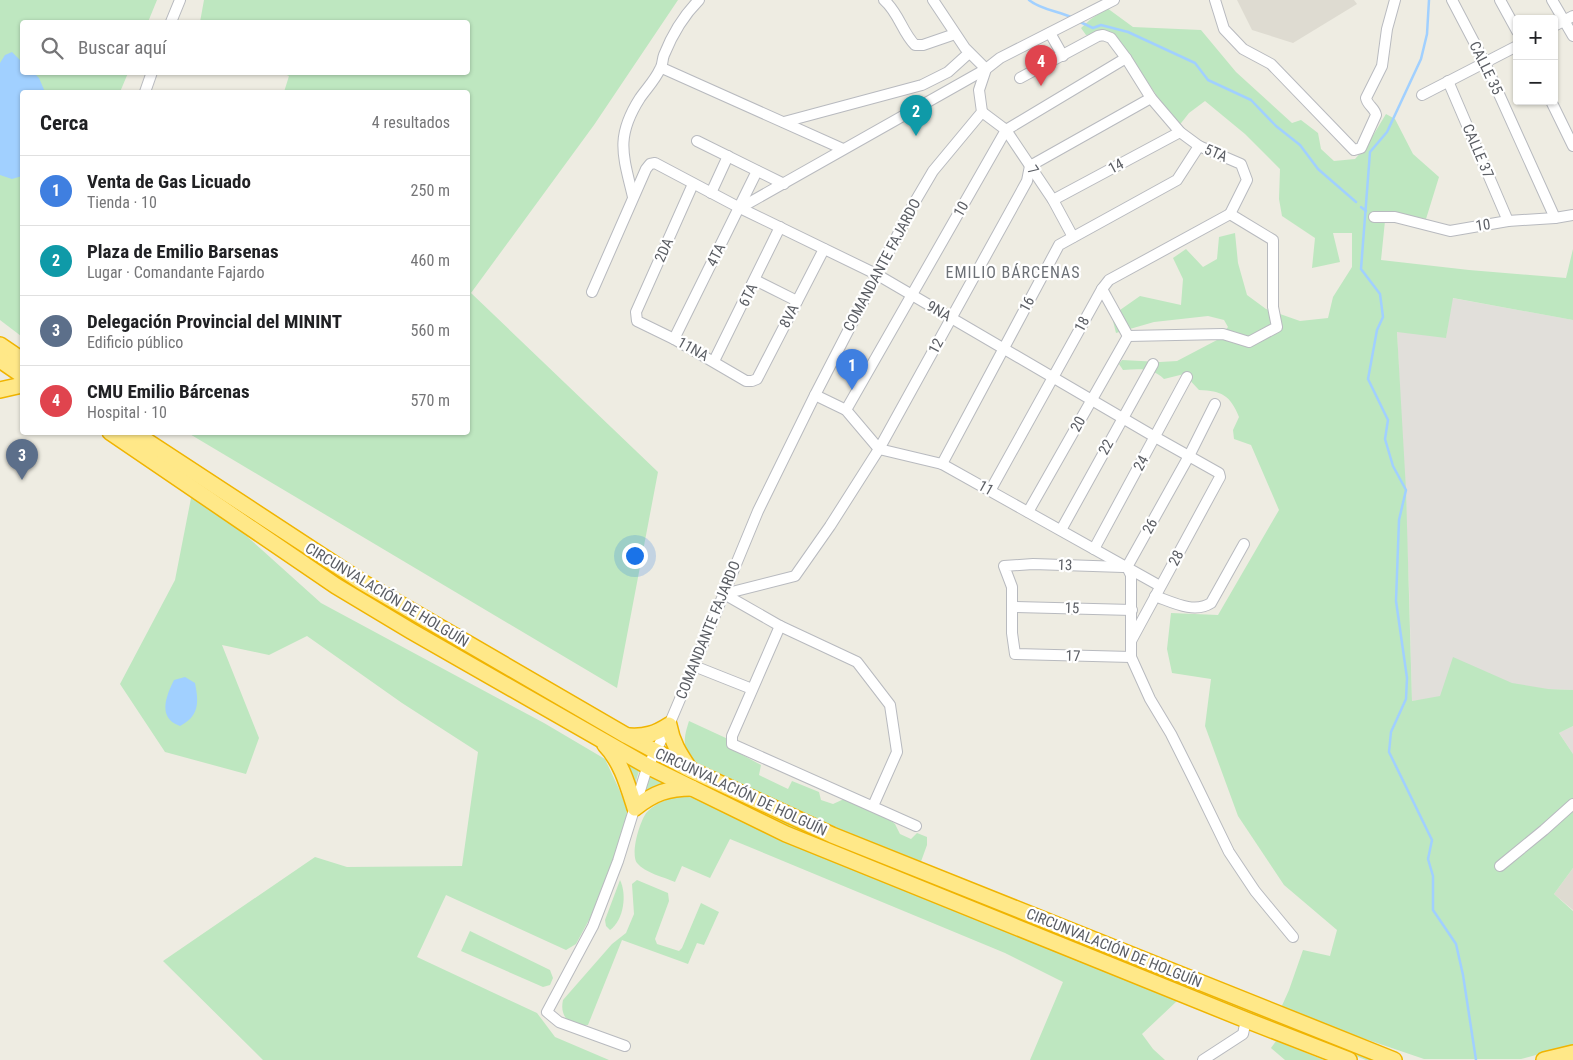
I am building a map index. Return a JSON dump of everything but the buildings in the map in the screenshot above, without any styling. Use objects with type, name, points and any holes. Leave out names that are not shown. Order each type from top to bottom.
[{"type":"highway","points":[[0,345],[20,370]]},
{"type":"highway","points":[[0,360],[20,372]]},
{"type":"highway","points":[[0,367],[2,378],[0,383]]},
{"type":"highway","points":[[0,389],[20,374]]},
{"type":"highway","name":"CIRCUNVALACIÓN DE HOLGUÍN","points":[[114,435],[336,586],[419,636],[649,767],[786,834],[1348,1060]]},
{"type":"highway","name":"CIRCUNVALACIÓN DE HOLGUÍN","points":[[138,435],[362,582],[627,736],[689,769],[832,835],[1394,1060]]},
{"type":"highway","points":[[627,736],[644,737],[656,733],[669,724],[675,747],[689,769]]},
{"type":"highway","points":[[598,738],[611,751],[618,764],[635,808],[650,796],[677,788],[693,788]]},
{"type":"highway","points":[[1544,1060],[1573,1053]]},
{"type":"street","points":[[172,20],[180,0]]},
{"type":"street","points":[[592,292],[633,197],[624,162],[624,132],[639,100],[662,68],[664,53],[687,12],[699,0]]},
{"type":"street","points":[[884,0],[893,7],[915,44],[924,45],[955,34]]},
{"type":"street","points":[[933,0],[969,53],[986,69]]},
{"type":"street","points":[[740,208],[986,69],[1000,58],[1069,24],[1097,4],[1114,0]]},
{"type":"street","points":[[1215,0],[1224,28],[1243,49],[1271,64],[1354,150],[1361,148],[1376,115],[1375,111],[1366,101],[1366,98],[1382,66],[1395,0]]},
{"type":"street","name":"CALLE 35","points":[[1452,0],[1485,63],[1555,218]]},
{"type":"street","points":[[1500,0],[1513,24]]},
{"type":"street","points":[[1552,0],[1569,18],[1573,36]]},
{"type":"street","points":[[1020,78],[1063,56],[1050,33]]},
{"type":"street","name":"5TA","points":[[1063,56],[1098,36],[1104,35],[1111,38],[1151,98],[1180,132],[1199,146],[1241,164],[1247,180],[1230,214]]},
{"type":"street","points":[[1422,95],[1513,48]]},
{"type":"street","points":[[784,122],[922,85],[948,72],[964,60],[969,53]]},
{"type":"street","name":"10","points":[[846,410],[1006,130],[1126,58]]},
{"type":"street","points":[[662,68],[843,149]]},
{"type":"street","points":[[982,112],[979,90],[986,69]]},
{"type":"street","points":[[145,90],[151,75]]},
{"type":"street","name":"CALLE 37","points":[[1448,81],[1508,221]]},
{"type":"street","points":[[1030,166],[1151,98]]},
{"type":"street","points":[[1553,105],[1573,146]]},
{"type":"street","name":"7","points":[[982,112],[1006,130],[1053,200],[1073,237]]},
{"type":"street","name":"COMANDANTE FAJARDO","points":[[625,1046],[559,1022],[547,1012],[593,926],[618,861],[647,768],[669,724],[758,511],[876,274],[913,205],[933,171],[982,112]]},
{"type":"street","name":"14","points":[[1053,200],[1180,132]]},
{"type":"street","points":[[697,141],[784,184]]},
{"type":"street","name":"16","points":[[942,464],[1060,245],[1177,180],[1199,146]]},
{"type":"street","points":[[711,193],[728,156]]},
{"type":"street","name":"9NA","points":[[633,197],[646,169],[650,164],[655,164],[740,208],[876,274],[1220,475]]},
{"type":"street","name":"12","points":[[724,594],[795,576],[830,526],[879,449],[1027,181],[1030,166]]},
{"type":"street","name":"4TA","points":[[674,339],[757,171]]},
{"type":"street","name":"2DA","points":[[636,317],[636,312],[693,184]]},
{"type":"street","points":[[1102,289],[1128,336],[1223,334],[1249,342],[1277,327],[1273,307],[1273,240],[1230,214]]},
{"type":"street","name":"18","points":[[990,491],[1102,289],[1109,280],[1230,214]]},
{"type":"street","name":"10","points":[[1374,217],[1395,217],[1450,231],[1508,221],[1573,215]]},
{"type":"street","name":"6TA","points":[[714,361],[780,227]]},
{"type":"street","name":"8VA","points":[[752,381],[757,379],[824,249]]},
{"type":"street","points":[[755,280],[797,301]]},
{"type":"street","name":"11NA","points":[[636,317],[637,321],[674,339],[746,380],[752,381]]},
{"type":"street","name":"20","points":[[1028,512],[1128,336]]},
{"type":"street","name":"22","points":[[1061,530],[1153,364]]},
{"type":"street","name":"24","points":[[1094,549],[1188,378]]},
{"type":"street","points":[[815,395],[846,410],[879,449]]},
{"type":"street","name":"26","points":[[1127,568],[1189,456],[1215,404]]},
{"type":"street","name":"11","points":[[879,449],[942,464],[1160,586]]},
{"type":"street","name":"28","points":[[1131,641],[1220,475]]},
{"type":"street","points":[[1155,596],[1182,606],[1205,607],[1211,603],[1244,544]]},
{"type":"street","name":"13","points":[[1012,607],[1012,588],[1004,566],[1033,564],[1127,568]]},
{"type":"street","points":[[1127,568],[1132,575],[1130,657],[1229,852],[1255,891],[1293,937]]},
{"type":"street","points":[[724,594],[780,626],[857,662],[890,705],[897,752],[873,806]]},
{"type":"street","name":"15","points":[[1012,607],[1132,610]]},
{"type":"street","name":"17","points":[[1012,607],[1012,634],[1015,654],[1130,657]]},
{"type":"street","points":[[780,626],[732,736],[732,744],[916,826]]},
{"type":"street","points":[[694,666],[752,689]]},
{"type":"street","points":[[1500,866],[1573,804]]},
{"type":"street","points":[[1203,1060],[1243,1034],[1246,1020]]},
{"type":"shaded area","points":[[1237,0],[1354,0],[1357,4],[1293,43],[1252,30]]},
{"type":"shaded area","points":[[1452,298],[1573,320],[1573,690],[1548,689],[1412,701],[1409,586],[1397,331],[1446,337]]},
{"type":"shaded area","points":[[1573,726],[1573,754],[1559,733]]},
{"type":"shaded area","points":[[1573,868],[1573,910],[1554,894]]},
{"type":"green space","points":[[0,0],[157,0],[149,20],[20,20],[20,75],[127,75],[121,90],[20,90],[20,335],[0,320]]},
{"type":"green space","points":[[204,0],[678,0],[594,125],[471,293],[658,472],[617,688],[191,435],[470,435],[470,90],[285,90],[289,76],[287,75],[470,75],[470,20],[200,20]]},
{"type":"green space","points":[[1107,8],[1133,27],[1201,30],[1236,72],[1292,123],[1301,120],[1318,133],[1321,149],[1334,161],[1355,159],[1366,147],[1386,114],[1395,119],[1413,154],[1439,177],[1426,219],[1386,211],[1381,260],[1566,278],[1573,249],[1573,320],[1453,298],[1446,338],[1397,332],[1406,490],[1412,701],[1440,696],[1453,657],[1512,683],[1548,689],[1573,690],[1573,726],[1559,733],[1573,754],[1573,868],[1554,894],[1573,911],[1573,1045],[1521,1059],[1424,1059],[1280,1010],[1303,950],[1330,956],[1337,930],[1284,885],[1238,816],[1205,726],[1211,679],[1172,673],[1167,649],[1171,613],[1218,615],[1279,510],[1251,445],[1234,439],[1233,430],[1239,417],[1228,399],[1219,393],[1199,390],[1184,374],[1164,379],[1155,372],[1140,369],[1123,370],[1119,364],[1122,360],[1177,361],[1217,340],[1228,327],[1224,320],[1208,316],[1154,322],[1116,333],[1113,321],[1120,310],[1140,296],[1181,305],[1183,279],[1173,258],[1186,249],[1203,267],[1217,259],[1219,237],[1235,233],[1238,263],[1247,295],[1266,309],[1300,321],[1328,318],[1333,297],[1352,267],[1352,233],[1333,233],[1340,262],[1312,268],[1315,238],[1282,216],[1279,199],[1280,169],[1245,134],[1205,101],[1189,113],[1178,127],[1119,40],[1095,34],[1086,35],[1081,28]]},
{"type":"green space","points":[[126,435],[307,557],[375,600],[642,752],[645,756],[372,604]]},
{"type":"green space","points":[[193,488],[321,603],[544,723],[605,759],[628,812],[609,875],[576,944],[566,950],[446,895],[417,957],[537,1013],[555,1037],[609,1060],[263,1060],[163,961],[315,857],[347,867],[462,866],[478,752],[402,703],[307,636],[269,655],[222,645],[259,738],[246,774],[165,752],[120,684],[175,580]]},
{"type":"green space","points":[[689,721],[728,739],[728,747],[761,765],[759,775],[788,789],[792,781],[819,792],[821,800],[833,804],[844,799],[886,817],[895,824],[900,834],[911,839],[917,833],[927,837],[927,845],[919,867],[692,764],[685,743]]},
{"type":"green space","points":[[620,754],[641,764],[633,791]]},
{"type":"green space","points":[[659,763],[759,812],[1377,1060],[1366,1060],[1297,1033],[744,809],[658,766]]},
{"type":"green space","points":[[649,772],[672,781],[642,795]]},
{"type":"green space","points":[[681,796],[696,798],[732,816],[1018,932],[1177,1001],[1142,1034],[1153,1049],[1165,1060],[1030,1060],[1063,982],[1005,953],[730,839],[710,878],[682,866],[675,882],[645,869],[635,859],[635,845],[644,816],[658,804]]},
{"type":"green space","points":[[620,880],[624,899],[623,906],[615,926],[610,930],[606,926],[605,920]]},
{"type":"green space","points":[[637,880],[668,893],[669,901],[655,939],[657,944],[679,951],[701,903],[719,912],[704,945],[697,943],[688,964],[622,940],[588,1025],[572,1023],[563,1012],[563,1000],[612,944],[626,933],[634,914],[632,884]]},
{"type":"green space","points":[[470,931],[550,970],[553,978],[550,985],[543,987],[461,951]]},
{"type":"green space","points":[[1276,1041],[1324,1060],[1285,1060],[1271,1048]]},
{"type":"water","points":[[12,52],[20,60],[20,75],[36,75],[44,90],[20,90],[20,177],[12,179],[0,175],[0,63],[5,55]]},
{"type":"water","points":[[185,677],[195,683],[197,703],[191,718],[180,726],[168,718],[165,706],[174,680]]},
{"type":"waterway","points":[[1029,0],[1039,6],[1073,18]]},
{"type":"waterway","points":[[1429,0],[1427,34],[1421,59],[1387,132],[1370,152],[1361,269],[1380,294],[1383,317],[1377,330],[1368,379],[1388,420],[1385,439],[1393,466],[1406,490],[1399,520],[1396,601],[1407,678],[1406,699],[1391,732],[1389,752],[1432,840],[1428,859],[1433,876],[1433,910],[1456,944],[1463,975],[1476,1060]]},
{"type":"waterway","points":[[1078,21],[1093,28],[1101,25],[1128,32],[1195,63],[1208,80],[1251,100],[1276,126],[1300,145],[1318,169],[1356,202]]},
{"type":"waterway","points":[[1361,207],[1366,211]]},
{"type":"place","name":"CMU Emilio Bárcenas","points":[[1041,86]]},
{"type":"place","name":"Plaza de Emilio Barsenas","points":[[916,136]]},
{"type":"place","name":"Venta de Gas Licuado","points":[[852,390]]},
{"type":"place","name":"Delegación Provincial del MININT","points":[[22,480]]},
{"type":"district","name":"EMILIO BÁRCENAS","points":[[1013,272]]}]
